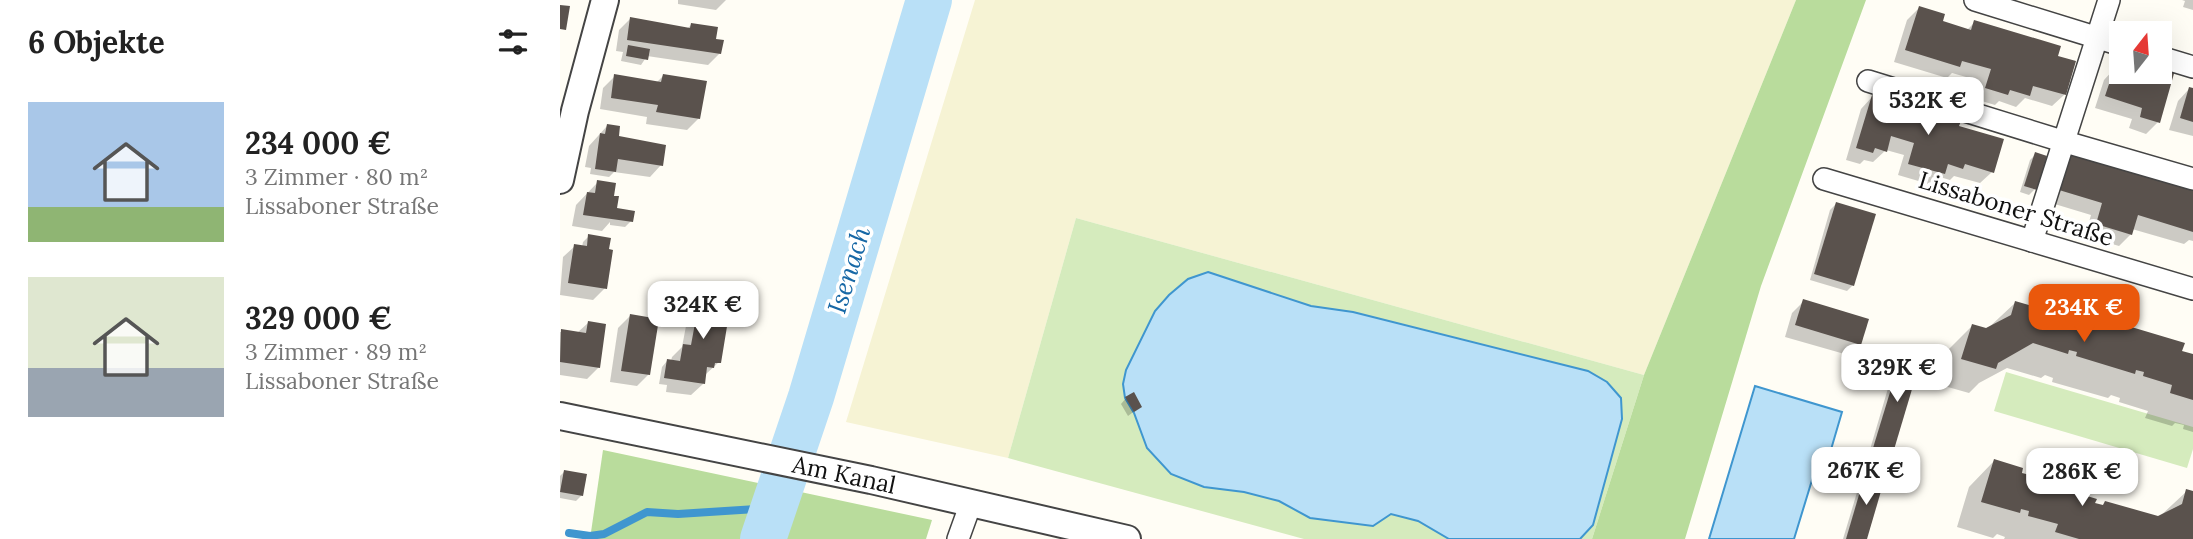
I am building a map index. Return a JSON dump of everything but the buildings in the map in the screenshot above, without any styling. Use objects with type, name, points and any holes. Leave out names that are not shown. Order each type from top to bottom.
[{"type":"street","points":[[560,180],[575,111],[605,0]]},
{"type":"street","points":[[1975,0],[2109,42]]},
{"type":"street","points":[[2032,241],[2109,0]]},
{"type":"street","points":[[2172,61],[2193,67]]},
{"type":"street","points":[[1868,81],[2193,179]]},
{"type":"street","name":"Lissaboner Straße","points":[[1824,179],[2193,289]]},
{"type":"street","name":"Am Kanal","points":[[560,416],[828,471],[1127,539]]},
{"type":"street","points":[[958,539],[971,503]]},
{"type":"shaded area","points":[[975,0],[1796,0],[1644,375],[1076,218],[1008,458],[846,422]]},
{"type":"green space","points":[[1796,0],[1866,0],[1761,286],[1685,539],[1592,539],[1644,375]]},
{"type":"green space","points":[[1076,218],[1644,375],[1592,539],[1304,539],[1008,458]]},
{"type":"green space","points":[[2006,372],[2193,427],[2193,449],[2187,468],[1994,411]]},
{"type":"green space","points":[[603,450],[932,520],[926,539],[590,539]]},
{"type":"water","points":[[1208,272],[1311,306],[1353,312],[1588,371],[1607,382],[1621,398],[1622,419],[1593,525],[1580,539],[1449,539],[1418,521],[1391,514],[1373,526],[1310,518],[1279,501],[1244,492],[1204,487],[1171,474],[1147,448],[1134,413],[1125,398],[1123,384],[1126,370],[1155,311],[1188,279]]},
{"type":"water","points":[[1755,386],[1842,412],[1825,470],[1816,467],[1794,539],[1709,539]]},
{"type":"waterway","name":"Isenach","points":[[763,539],[811,397],[929,0]]},
{"type":"waterway","points":[[569,533],[590,536],[604,534],[647,512],[678,514],[773,508]]}]
